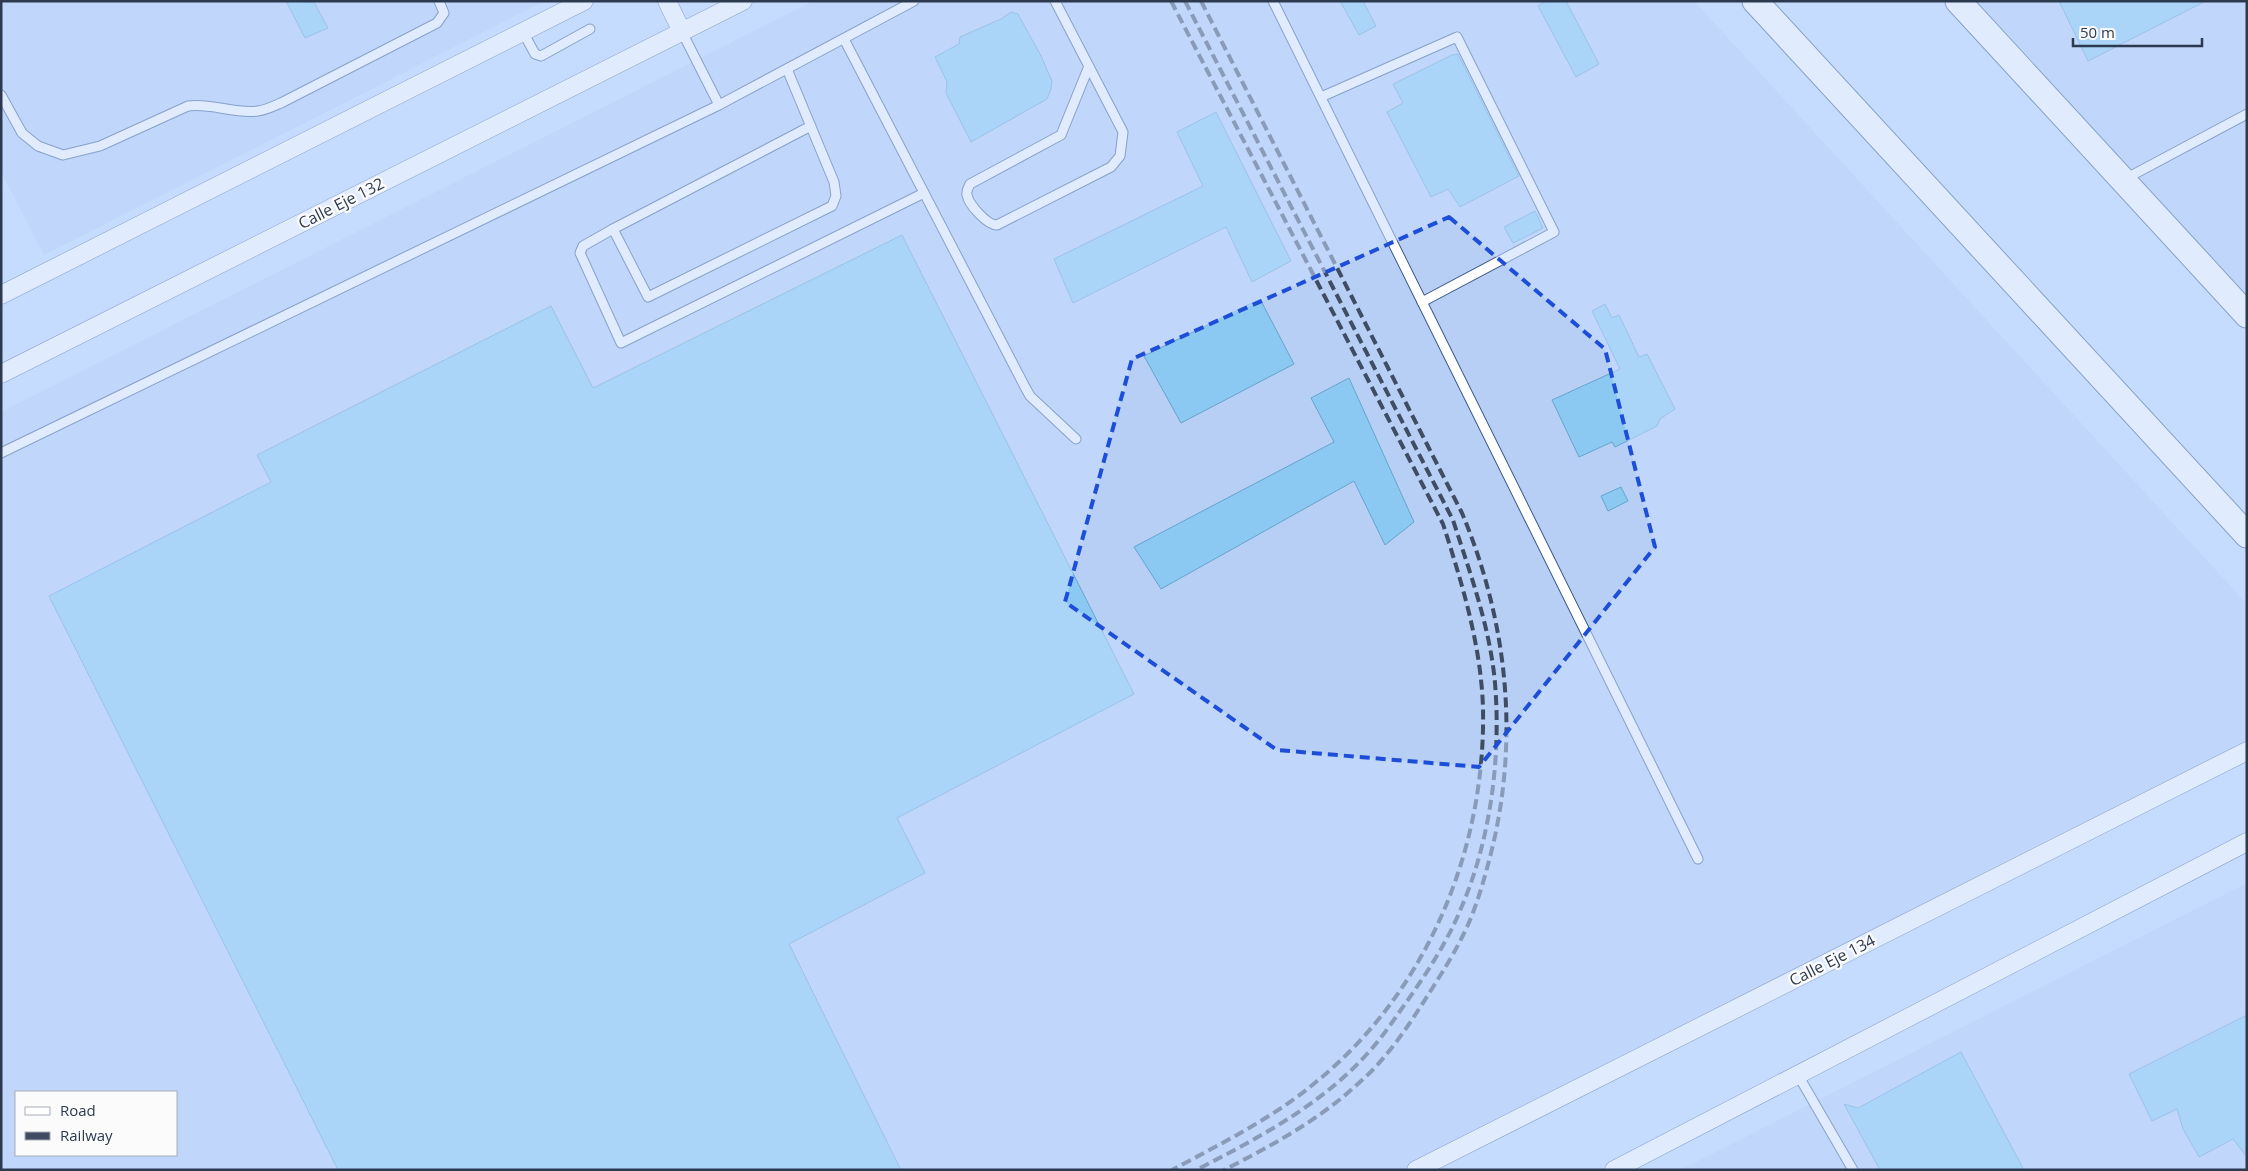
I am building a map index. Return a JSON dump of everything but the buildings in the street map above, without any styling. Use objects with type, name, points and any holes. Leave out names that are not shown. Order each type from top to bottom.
[{"type":"street","points":[[1,295],[584,1]]},
{"type":"street","points":[[667,1],[682,32]]},
{"type":"street","name":"Calle Eje 132","points":[[1,374],[743,1]]},
{"type":"street","points":[[1755,1],[2247,535]]},
{"type":"street","points":[[1958,1],[2247,315]]},
{"type":"street","name":"Calle Eje 134","points":[[1416,1170],[2247,751]]},
{"type":"street","points":[[1614,1170],[2247,842]]},
{"type":"lane","points":[[1,95],[22,133],[38,146],[63,155],[100,146],[188,106],[203,104],[227,110],[259,111],[280,103],[437,23],[444,13],[439,1]]},
{"type":"lane","points":[[1,454],[719,105],[914,1]]},
{"type":"lane","points":[[1056,1],[1123,132],[1120,156],[1111,167],[997,225],[986,222],[967,197],[967,189],[970,184],[1061,135],[1089,66]]},
{"type":"lane","points":[[1273,1],[1698,859]]},
{"type":"lane","points":[[523,32],[536,54],[541,56],[590,29]]},
{"type":"lane","points":[[682,32],[719,105]]},
{"type":"lane","points":[[1321,97],[1457,37],[1554,232],[1422,302]]},
{"type":"lane","points":[[844,39],[1024,387],[1030,396],[1076,439]]},
{"type":"lane","points":[[613,229],[648,297],[832,206],[836,196],[834,182],[788,69]]},
{"type":"lane","points":[[2123,180],[2247,114]]},
{"type":"lane","points":[[811,126],[583,246],[580,253],[621,343],[924,193]]},
{"type":"lane","points":[[1798,1075],[1853,1170]]},
{"type":"highlighted area","points":[[1449,217],[1605,349],[1655,547],[1479,767],[1277,750],[1065,602],[1132,359]]},
{"type":"shaded area","points":[[1,1],[545,1],[44,255],[1,172]]},
{"type":"shaded area","points":[[813,1],[1694,1],[2247,604],[2247,746],[1407,1170],[1,1170],[1,412]]},
{"type":"shaded area","points":[[1958,1],[2247,1],[2247,315]]},
{"type":"shaded area","points":[[2247,883],[2247,1170],[1680,1170]]},
{"type":"railway","points":[[1171,1],[1443,524],[1469,614],[1479,661],[1483,708],[1481,761],[1474,813],[1461,865],[1442,914],[1418,961],[1389,1005],[1355,1046],[1300,1095],[1247,1129],[1172,1170]]},
{"type":"railway","points":[[1185,1],[1453,520],[1489,641],[1495,683],[1496,711],[1495,768],[1492,796],[1480,853],[1472,880],[1456,919],[1444,944],[1421,981],[1372,1048],[1329,1089],[1287,1120],[1196,1170]]},
{"type":"railway","points":[[1201,1],[1462,513],[1478,555],[1490,597],[1499,640],[1506,726],[1505,770],[1490,857],[1474,910],[1449,962],[1406,1029],[1371,1072],[1346,1095],[1313,1119],[1224,1170]]}]
